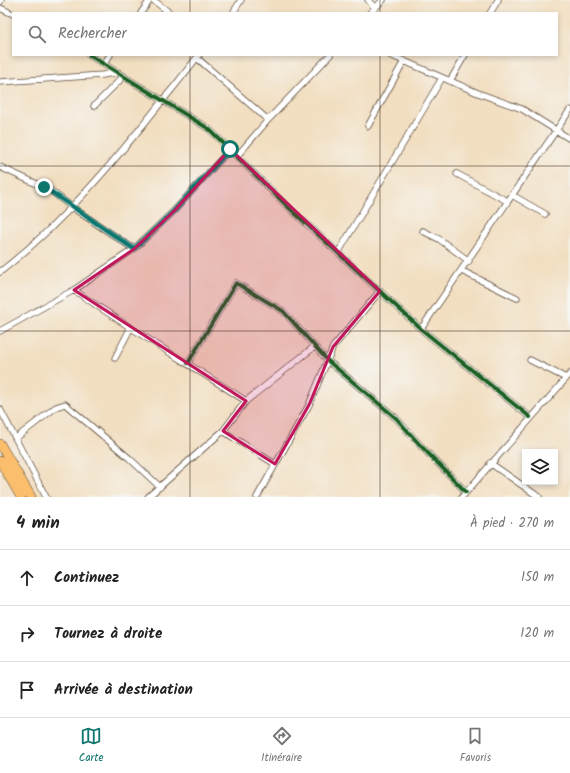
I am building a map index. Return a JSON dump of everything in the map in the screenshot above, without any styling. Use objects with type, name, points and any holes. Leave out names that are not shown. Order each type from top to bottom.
[{"type":"main road","points":[[0,444],[31,497]]},
{"type":"main road","points":[[0,461],[21,497]]},
{"type":"street","points":[[142,12],[152,0],[169,12]]},
{"type":"street","points":[[234,12],[241,0]]},
{"type":"street","points":[[368,0],[375,8]]},
{"type":"street","points":[[371,12],[384,0]]},
{"type":"street","points":[[491,12],[498,0]]},
{"type":"street","points":[[0,8],[12,14]]},
{"type":"street","points":[[91,56],[209,129],[287,206],[421,329],[530,417]]},
{"type":"street","points":[[104,64],[109,56]]},
{"type":"street","points":[[0,272],[48,232],[73,208],[163,101],[198,56],[268,120]]},
{"type":"street","points":[[237,156],[268,120],[329,56]]},
{"type":"street","points":[[392,56],[442,78],[522,109],[570,139]]},
{"type":"street","points":[[450,81],[464,56]]},
{"type":"street","points":[[368,126],[404,61]]},
{"type":"street","points":[[0,82],[104,75],[118,72]]},
{"type":"street","points":[[94,106],[124,76]]},
{"type":"street","points":[[338,253],[442,78]]},
{"type":"street","points":[[421,329],[462,271],[507,201],[570,110]]},
{"type":"street","points":[[0,331],[74,290],[134,249],[174,211],[230,149]]},
{"type":"street","points":[[0,167],[50,190],[73,208],[134,249]]},
{"type":"street","points":[[457,174],[507,201]]},
{"type":"street","points":[[512,195],[545,214]]},
{"type":"street","points":[[423,231],[439,239],[468,261]]},
{"type":"street","points":[[462,271],[518,298]]},
{"type":"street","points":[[188,363],[236,283],[283,311],[328,361],[396,418],[464,495],[530,417],[568,376],[530,360]]},
{"type":"street","points":[[74,290],[130,329],[188,363],[246,401]]},
{"type":"street","points":[[257,497],[309,405],[333,347],[380,291]]},
{"type":"street","points":[[115,358],[130,329]]},
{"type":"street","points":[[148,497],[223,431],[246,401],[314,347]]},
{"type":"street","points":[[16,438],[56,407],[66,404],[160,488]]},
{"type":"street","points":[[0,409],[46,497]]},
{"type":"street","points":[[223,431],[275,464]]},
{"type":"street","points":[[490,463],[538,497]]},
{"type":"highlighted area","points":[[230,149],[380,291],[333,347],[309,405],[275,464],[223,431],[246,401],[74,290],[134,249],[174,211]]},
{"type":"cycle path","points":[[91,56],[209,129],[287,206],[421,329],[530,417]]},
{"type":"cycle path","points":[[188,363],[236,283],[283,311],[328,361],[396,418],[466,492]]},
{"type":"route","points":[[44,187],[61,197],[73,208],[134,249],[174,211],[230,149]]}]
